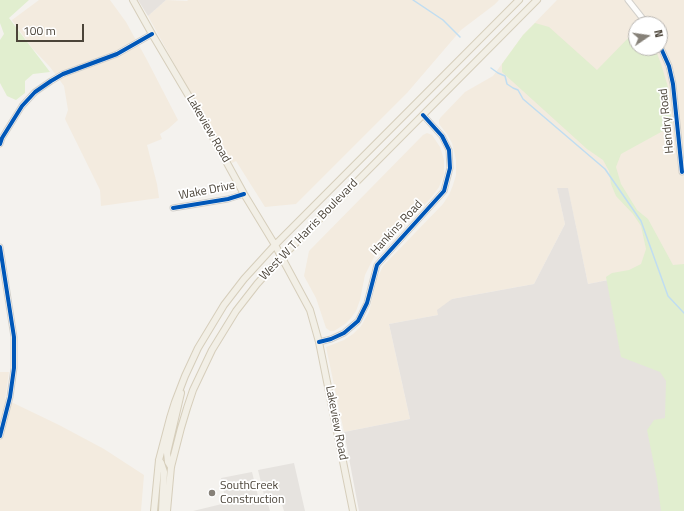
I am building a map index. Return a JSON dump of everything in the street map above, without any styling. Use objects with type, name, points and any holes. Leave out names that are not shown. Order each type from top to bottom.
[{"type":"main road","name":"Lakeview Road","points":[[133,0],[210,132],[244,194],[282,257],[310,310],[319,342],[353,511]]},
{"type":"main road","name":"West W T Harris Boulevard","points":[[154,511],[159,460],[170,418],[185,376],[206,333],[224,305],[244,279],[275,245],[518,0]]},
{"type":"main road","name":"West W T Harris Boulevard","points":[[167,511],[172,467],[180,428],[193,390],[212,350],[246,297],[265,274],[537,0]]},
{"type":"main road","points":[[172,467],[167,459],[168,449],[185,376]]},
{"type":"main road","points":[[159,460],[164,472],[162,511]]},
{"type":"street","points":[[628,0],[641,16]]},
{"type":"street","points":[[0,144],[2,138],[22,106],[41,88],[63,74],[117,54],[152,34]]},
{"type":"street","name":"Hendry Road","points":[[664,56],[669,66],[673,84],[682,172]]},
{"type":"street","name":"Hankins Road","points":[[319,342],[331,339],[344,333],[358,321],[367,303],[377,265],[444,192],[450,168],[449,150],[442,136],[423,115]]},
{"type":"street","name":"Wake Drive","points":[[173,208],[228,199],[244,194]]},
{"type":"street","points":[[0,247],[14,337],[14,368],[10,397],[0,436]]},
{"type":"shaded area","points":[[39,0],[110,0],[126,22],[178,120],[160,134],[162,139],[147,145],[159,198],[101,206],[100,190],[65,119],[68,110],[64,86],[50,67],[32,48],[12,20]]},
{"type":"shaded area","points":[[138,0],[166,0],[148,16]]},
{"type":"shaded area","points":[[166,0],[499,0],[461,30],[407,93],[296,204],[265,207],[236,161],[232,163],[207,118],[205,120],[148,16]]},
{"type":"shaded area","points":[[557,0],[684,0],[684,265],[588,284],[568,189],[557,188],[565,224],[534,284],[452,299],[438,315],[389,324],[410,419],[344,432],[326,347],[344,340],[361,326],[369,312],[377,279],[383,266],[443,204],[449,195],[456,175],[456,160],[452,143],[439,124],[439,120],[465,92],[493,76],[523,35]]},
{"type":"shaded area","points":[[427,133],[432,135],[440,147],[444,160],[444,174],[439,187],[431,198],[374,257],[365,275],[360,300],[356,311],[345,324],[334,331],[330,331],[326,328],[316,298],[304,276],[309,251],[423,135]]},
{"type":"shaded area","points":[[557,188],[568,188],[588,284],[655,271],[684,511],[359,511],[344,432],[410,419],[389,324],[438,315],[437,310],[452,299],[534,284],[565,224]]},
{"type":"shaded area","points":[[0,372],[9,372],[5,399],[104,449],[144,475],[141,511],[0,511]]},
{"type":"shaded area","points":[[294,463],[305,511],[284,511],[280,498],[267,501],[270,511],[193,511],[226,503],[221,478],[252,472],[258,496],[264,495],[258,470]]},
{"type":"green space","points":[[0,0],[29,0],[9,18],[50,72],[33,74],[25,81],[25,93],[16,100],[7,96],[0,83],[0,40],[4,34],[0,23]]},
{"type":"green space","points":[[535,23],[549,27],[597,70],[628,38],[628,56],[658,56],[661,64],[668,87],[672,126],[621,154],[616,167],[621,184],[637,210],[648,219],[673,265],[684,264],[684,511],[661,511],[657,480],[647,430],[654,420],[665,418],[666,381],[660,372],[621,357],[606,277],[612,273],[629,270],[641,264],[646,249],[641,226],[633,214],[616,196],[611,184],[609,171],[603,160],[587,149],[502,72],[502,64],[523,35]]},
{"type":"waterway","points":[[413,0],[443,20],[460,37]]},
{"type":"waterway","points":[[491,68],[505,76],[507,84],[518,90],[523,99],[605,169],[641,221],[668,296],[684,313]]},
{"type":"cycle path","points":[[0,144],[2,138],[22,106],[35,92],[63,74],[117,54],[152,34]]},
{"type":"cycle path","points":[[664,56],[669,66],[673,84],[682,172]]},
{"type":"cycle path","points":[[319,342],[331,339],[344,333],[358,321],[367,303],[377,265],[444,191],[450,168],[449,150],[442,136],[423,115]]},
{"type":"cycle path","points":[[173,208],[228,199],[244,194]]},
{"type":"cycle path","points":[[0,247],[14,337],[14,368],[10,397],[0,436]]},
{"type":"place","name":"SouthCreek Construction","points":[[212,493]]}]
